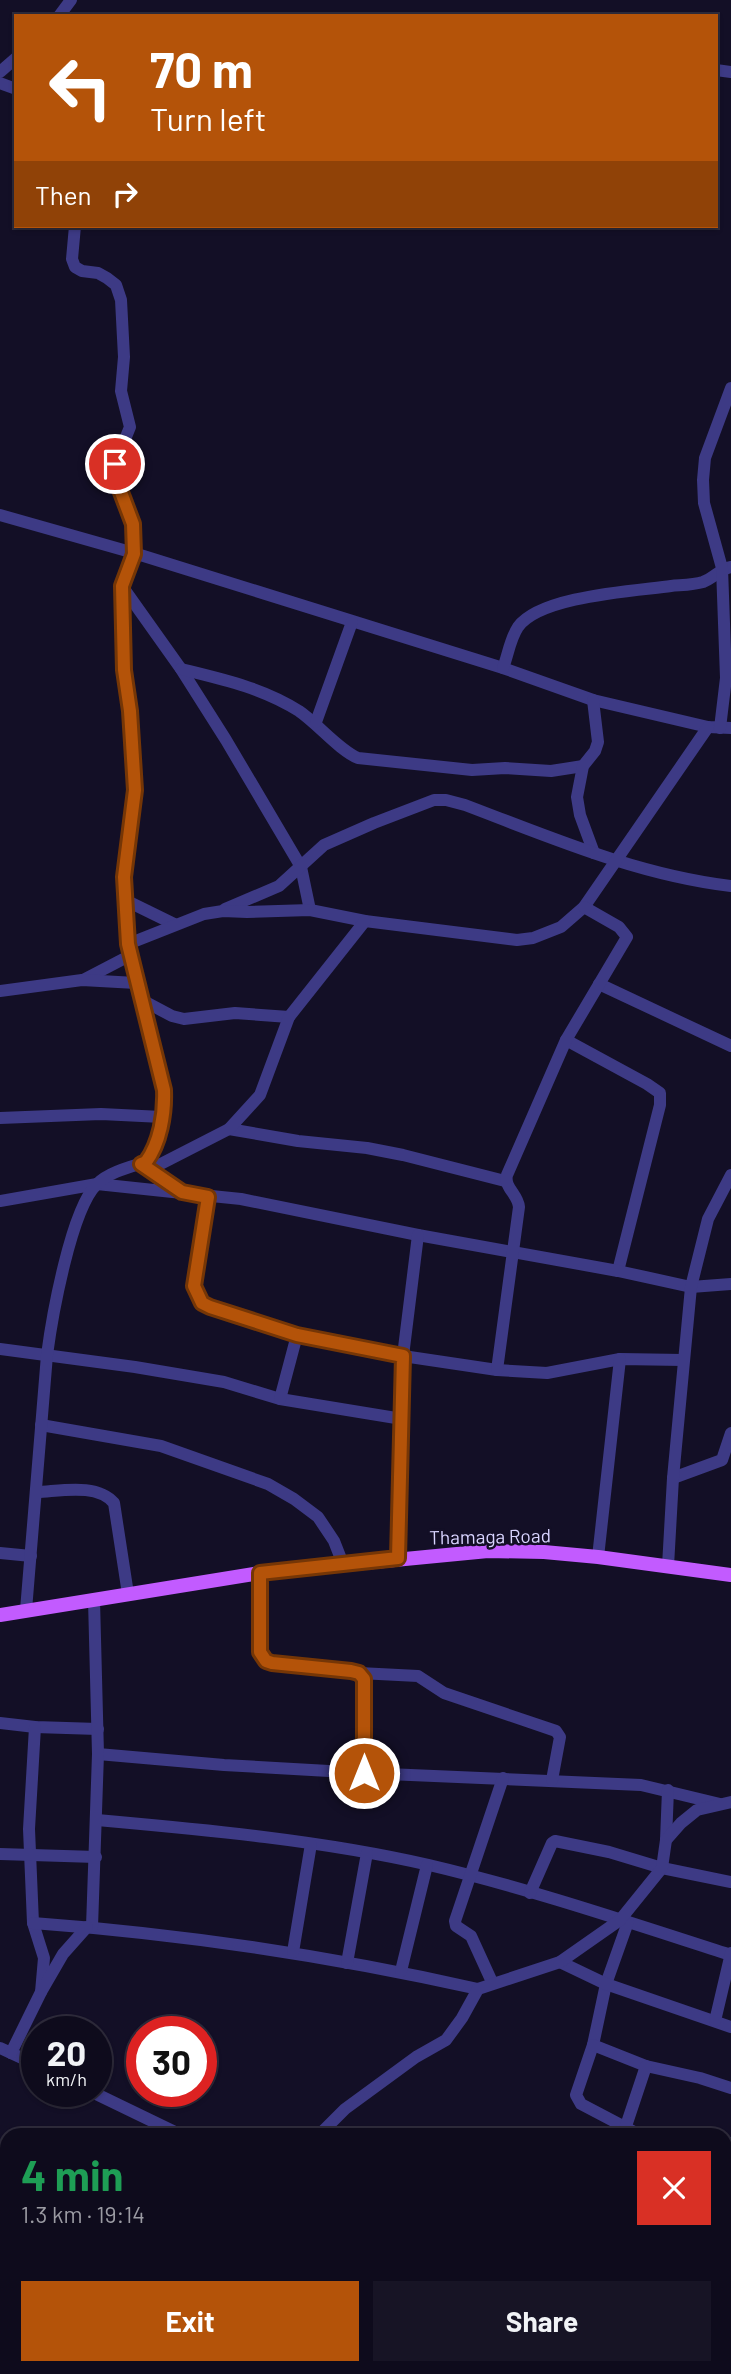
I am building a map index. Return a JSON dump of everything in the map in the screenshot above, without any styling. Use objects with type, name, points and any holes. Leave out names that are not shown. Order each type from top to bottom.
[{"type":"main road","name":"Thamaga Road","points":[[13,1613],[260,1573],[488,1551],[598,1557],[731,1575]]},
{"type":"street","points":[[0,72],[14,60]]},
{"type":"street","points":[[75,228],[72,259],[75,267],[107,278],[116,285],[121,300],[124,357],[121,391],[130,427],[115,464],[116,479],[133,524],[134,554],[122,586],[124,670],[130,711],[135,790],[124,877],[125,900],[136,983],[164,1090],[162,1117],[153,1150],[145,1167]]},
{"type":"street","points":[[82,980],[174,925],[204,914],[223,911],[310,910],[365,921],[516,940],[533,938],[561,927],[584,907],[643,824],[719,728],[726,678],[727,568],[704,503],[703,480],[705,458],[731,388]]},
{"type":"street","points":[[0,515],[503,668],[593,700],[719,728]]},
{"type":"street","points":[[503,668],[519,625],[550,607],[598,595],[704,582],[727,568]]},
{"type":"street","points":[[122,586],[181,669],[301,867],[310,910]]},
{"type":"street","points":[[316,722],[352,622]]},
{"type":"street","points":[[181,669],[272,696],[316,722],[346,751],[358,758],[472,770],[490,768],[551,771],[583,766]]},
{"type":"street","points":[[593,700],[598,742],[595,751],[583,766],[577,797],[594,853]]},
{"type":"street","points":[[223,911],[279,886],[324,845],[434,800],[465,805],[615,862],[701,882],[731,886]]},
{"type":"street","points":[[125,900],[174,925]]},
{"type":"street","points":[[505,1181],[566,1041],[626,937],[619,927],[584,907]]},
{"type":"street","points":[[0,1626],[13,1613],[31,1556],[50,1326],[75,1226],[89,1195],[97,1184],[108,1176],[145,1167],[229,1129],[260,1095],[289,1017],[365,921]]},
{"type":"street","points":[[0,992],[82,980],[136,983]]},
{"type":"street","points":[[599,984],[731,1046]]},
{"type":"street","points":[[140,999],[172,1016],[184,1019],[235,1013],[289,1017]]},
{"type":"street","points":[[566,1041],[660,1093],[660,1105],[618,1271]]},
{"type":"street","points":[[0,1118],[101,1114],[162,1117]]},
{"type":"street","points":[[229,1129],[298,1141],[368,1148],[505,1181],[519,1200],[497,1370]]},
{"type":"street","points":[[145,1167],[182,1192]]},
{"type":"street","points":[[668,1566],[673,1478],[691,1287],[708,1219],[725,1202],[731,1175]]},
{"type":"street","points":[[0,1201],[97,1184],[182,1192],[241,1199],[691,1287],[731,1284]]},
{"type":"street","points":[[208,1197],[194,1286],[202,1303],[210,1307],[297,1335],[403,1356],[497,1370],[547,1373],[620,1359],[683,1360]]},
{"type":"street","points":[[398,1558],[403,1356],[418,1235]]},
{"type":"street","points":[[280,1399],[297,1335]]},
{"type":"street","points":[[0,1349],[224,1382],[280,1399],[402,1419]]},
{"type":"street","points":[[598,1557],[620,1359]]},
{"type":"street","points":[[41,1425],[161,1446],[268,1484],[317,1517],[334,1541],[342,1564]]},
{"type":"street","points":[[673,1478],[727,1462],[731,1433]]},
{"type":"street","points":[[37,1492],[93,1491],[104,1493],[114,1503],[128,1594]]},
{"type":"street","points":[[0,1553],[31,1556]]},
{"type":"street","points":[[260,1573],[262,1657],[272,1663],[359,1673],[418,1676],[444,1693],[556,1731],[561,1737],[552,1780]]},
{"type":"street","points":[[21,2058],[5,2050],[63,1954],[90,1927],[96,1857],[98,1754],[94,1600]]},
{"type":"street","points":[[359,1673],[364,1684],[364,1773]]},
{"type":"street","points":[[0,1723],[98,1729]]},
{"type":"street","points":[[35,1727],[29,1829],[33,1923],[44,1958],[41,1992]]},
{"type":"street","points":[[98,1754],[364,1773],[641,1784],[726,1803]]},
{"type":"street","points":[[492,1982],[471,1936],[455,1924],[503,1778]]},
{"type":"street","points":[[619,2128],[578,2101],[577,2090],[593,2045],[606,1984],[624,1921],[662,1868],[668,1790]]},
{"type":"street","points":[[666,1840],[697,1810],[726,1803]]},
{"type":"street","points":[[96,1820],[311,1843],[427,1865],[470,1875],[731,1954],[715,2021]]},
{"type":"street","points":[[530,1893],[555,1841],[731,1882]]},
{"type":"street","points":[[293,1952],[311,1843]]},
{"type":"street","points":[[347,1963],[368,1853]]},
{"type":"street","points":[[0,1854],[96,1857]]},
{"type":"street","points":[[401,1971],[427,1865]]},
{"type":"street","points":[[326,2128],[345,2109],[416,2057],[446,2040],[478,1989],[492,1982],[560,1962],[624,1921]]},
{"type":"street","points":[[33,1923],[187,1937],[293,1952],[401,1971],[478,1989]]},
{"type":"street","points":[[560,1962],[606,1984],[731,2027]]},
{"type":"street","points":[[593,2045],[646,2066],[731,2088]]},
{"type":"street","points":[[625,2128],[646,2066]]},
{"type":"street","points":[[112,2102],[167,2128]]},
{"type":"route","points":[[115,464],[116,479],[133,524],[134,554],[122,586],[125,689],[130,711],[135,790],[124,877],[128,944],[165,1103],[150,1157],[141,1164],[182,1192],[208,1197],[194,1286],[202,1303],[297,1335],[403,1356],[398,1558],[260,1573],[262,1657],[272,1663],[351,1671],[359,1673],[364,1679],[364,1773]]}]
